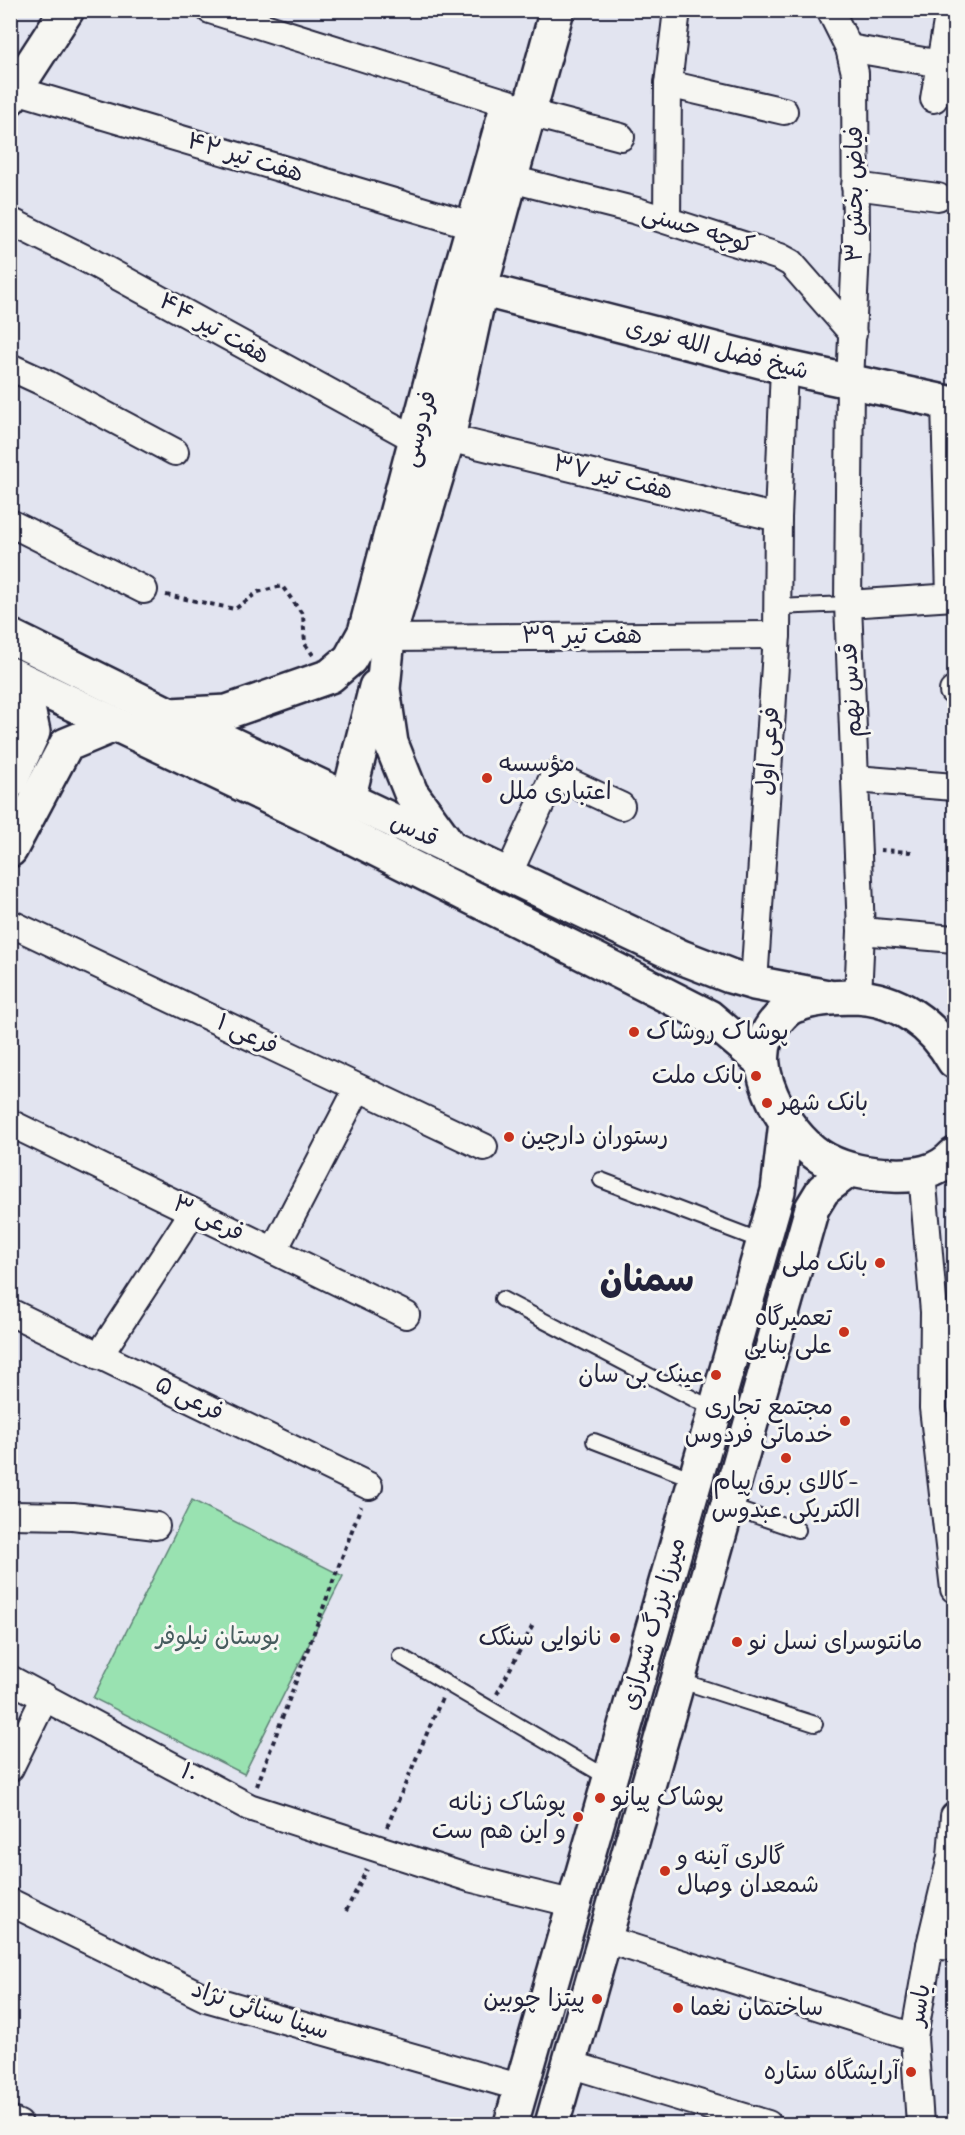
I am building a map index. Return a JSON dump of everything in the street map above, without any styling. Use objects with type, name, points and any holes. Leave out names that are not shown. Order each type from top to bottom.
[{"type":"main road","points":[[13,94],[68,10]]},
{"type":"main road","name":"فردوسی","points":[[469,287],[511,179],[518,108],[533,10]]},
{"type":"main road","name":"فردوسی","points":[[336,829],[348,799],[388,638],[469,287],[475,226],[556,10]]},
{"type":"main road","name":"شیخ فضل الله نوری","points":[[469,287],[784,367],[950,403]]},
{"type":"main road","name":"فردوسی","points":[[170,715],[227,712],[330,676],[350,659],[366,632],[433,439]]},
{"type":"main road","name":"قدس","points":[[10,636],[170,715],[681,957],[730,976],[754,982],[885,1002],[909,1013],[930,1029],[954,1061]]},
{"type":"main road","name":"فردوسی","points":[[388,638],[383,689],[391,743],[411,794],[451,848]]},
{"type":"main road","points":[[10,782],[33,732],[16,677]]},
{"type":"main road","name":"قدس","points":[[16,677],[336,829],[709,1017],[762,1062]]},
{"type":"main road","points":[[10,850],[21,808],[66,745],[114,725]]},
{"type":"main road","points":[[843,997],[795,1005],[769,1028],[763,1046],[762,1062],[772,1096],[786,1122],[802,1143],[825,1159],[849,1170],[892,1175],[941,1170]]},
{"type":"main road","name":"میرزا بزرگ شیرازی","points":[[512,2124],[778,1191],[786,1122]]},
{"type":"main road","name":"میرزا بزرگ شیرازی","points":[[552,2124],[812,1208],[823,1190],[849,1170]]},
{"type":"main road","points":[[720,1396],[759,1394]]},
{"type":"street","points":[[210,10],[518,108],[621,137]]},
{"type":"street","points":[[667,220],[668,84],[677,10]]},
{"type":"street","name":"فیاض بخش ۳","points":[[830,10],[849,48],[855,73],[856,250],[850,382]]},
{"type":"street","points":[[934,99],[949,10]]},
{"type":"street","points":[[849,48],[940,64]]},
{"type":"street","points":[[668,84],[784,111]]},
{"type":"street","name":"هفت تیر ۴۲","points":[[13,94],[475,226]]},
{"type":"street","name":"کوچه حسنی","points":[[511,179],[667,220],[768,252],[791,263],[853,334]]},
{"type":"street","points":[[855,186],[938,197]]},
{"type":"street","name":"هفت تیر ۴۴","points":[[10,221],[433,439]]},
{"type":"street","points":[[10,367],[175,452]]},
{"type":"street","name":"فرعی اول","points":[[754,982],[777,635],[778,518],[784,367]]},
{"type":"street","name":"قدس نهم","points":[[843,997],[861,931],[848,604],[850,382]]},
{"type":"street","points":[[848,604],[952,597],[950,403]]},
{"type":"street","name":"هفت تیر ۳۷","points":[[433,439],[778,518]]},
{"type":"street","points":[[10,523],[144,591]]},
{"type":"street","name":"هفت تیر ۳۹","points":[[388,638],[777,635]]},
{"type":"street","points":[[508,875],[554,775],[621,806]]},
{"type":"street","points":[[856,779],[954,787]]},
{"type":"street","name":"فرعی ۱","points":[[10,923],[484,1147]]},
{"type":"street","points":[[861,931],[954,939]]},
{"type":"street","points":[[274,1250],[358,1088]]},
{"type":"street","name":"فرعی ۳","points":[[10,1123],[406,1315]]},
{"type":"street","points":[[941,1170],[934,1312],[944,1406],[954,1589]]},
{"type":"street","points":[[99,1356],[193,1212]]},
{"type":"street","name":"فرعی ۵","points":[[10,1312],[369,1486]]},
{"type":"street","points":[[10,1515],[73,1516],[156,1526]]},
{"type":"street","name":"۱۰","points":[[10,1679],[249,1807],[470,1878],[575,1904]]},
{"type":"street","points":[[10,1768],[45,1697]]},
{"type":"street","name":"یاسر","points":[[920,2124],[914,2037],[942,1946],[954,1816]]},
{"type":"street","name":"سینا سنائی نژاد","points":[[10,1902],[206,1998],[522,2088]]},
{"type":"street","points":[[604,1939],[914,2037]]},
{"type":"street","points":[[569,2064],[768,2124]]},
{"type":"street","points":[[10,2120],[19,2124]]},
{"type":"lane","points":[[777,607],[848,604]]},
{"type":"lane","points":[[601,1180],[764,1242]]},
{"type":"lane","points":[[502,1299],[720,1396]]},
{"type":"lane","points":[[594,1441],[696,1480]]},
{"type":"lane","points":[[727,1506],[798,1530]]},
{"type":"lane","points":[[400,1656],[610,1779]]},
{"type":"lane","points":[[678,1680],[815,1724]]},
{"type":"path","points":[[144,591],[235,609],[258,592],[282,586],[303,615],[304,644],[330,676]]},
{"type":"path","points":[[858,848],[912,852]]},
{"type":"path","points":[[249,1807],[369,1486]]},
{"type":"path","points":[[489,1708],[533,1625]]},
{"type":"path","points":[[346,1911],[378,1848],[448,1684]]},
{"type":"green space","name":"بوستان نیلوفر","points":[[192,1500],[343,1576],[244,1774],[93,1698]]},
{"type":"place","name":"مؤسسه اعتباری ملل","points":[[487,778]]},
{"type":"place","name":"پوشاک روشاک","points":[[634,1032]]},
{"type":"place","name":"بانک ملت","points":[[756,1076]]},
{"type":"place","name":"بانک شهر","points":[[767,1103]]},
{"type":"place","name":"رستوران دارچین","points":[[509,1137]]},
{"type":"place","name":"بانک ملی","points":[[880,1263]]},
{"type":"place","name":"تعمیرگاه علی بنایی","points":[[844,1332]]},
{"type":"place","name":"عینک بی سان","points":[[716,1375]]},
{"type":"place","name":"مجتمع تجاری خدماتی فردوس","points":[[845,1421]]},
{"type":"place","name":"کالای برق پیام- الکتریکی عبدوس","points":[[786,1458]]},
{"type":"place","name":"نانوایی سنگک","points":[[615,1638]]},
{"type":"place","name":"مانتوسرای نسل نو","points":[[737,1642]]},
{"type":"place","name":"پوشاک پیانو","points":[[600,1798]]},
{"type":"place","name":"پوشاک زنانه و این هم ست","points":[[578,1817]]},
{"type":"place","name":"گالری آینه و شمعدان وصال","points":[[665,1871]]},
{"type":"place","name":"پیتزا چوبین","points":[[597,1999]]},
{"type":"place","name":"ساختمان نغما","points":[[678,2008]]},
{"type":"place","name":"آرایشگاه ستاره","points":[[911,2072]]},
{"type":"district","name":"سمنان","points":[[647,1281]]}]
